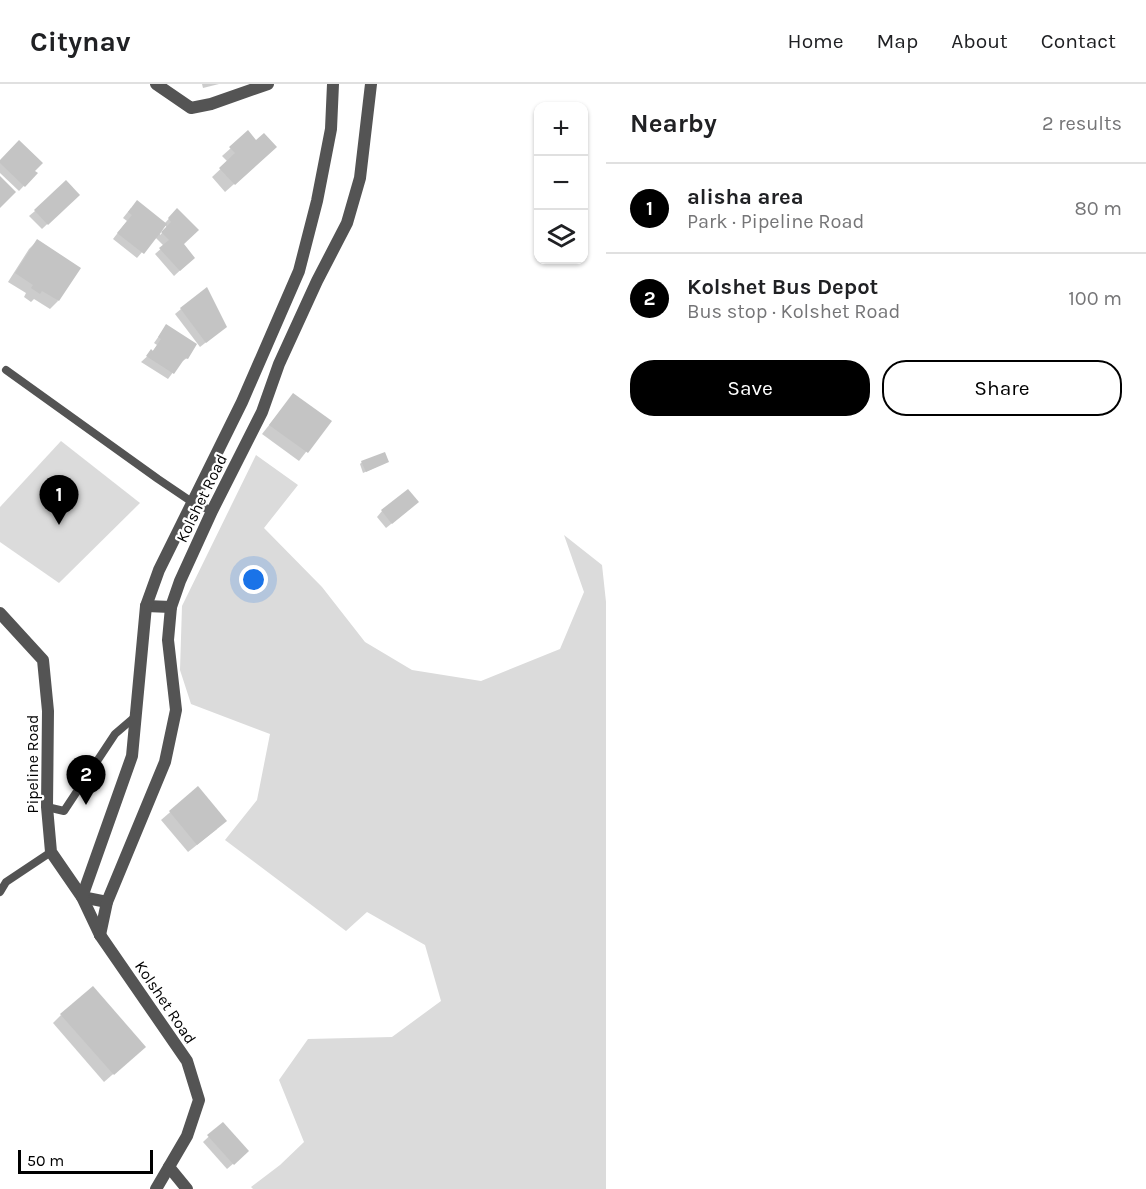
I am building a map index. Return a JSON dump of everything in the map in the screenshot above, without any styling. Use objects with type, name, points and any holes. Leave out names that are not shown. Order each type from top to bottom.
[{"type":"street","points":[[156,84],[192,108],[211,104],[268,84]]},
{"type":"street","name":"Kolshet Road","points":[[156,1189],[187,1136],[199,1100],[187,1061],[100,935],[82,897],[132,756],[146,606],[159,570],[242,402],[299,271],[317,201],[331,129],[333,84]]},
{"type":"street","name":"Kolshet Road","points":[[100,935],[107,902],[162,771],[176,710],[168,640],[171,607],[180,580],[262,412],[279,364],[317,281],[347,223],[360,178],[370,84]]},
{"type":"street","points":[[299,271],[317,281]]},
{"type":"street","points":[[242,402],[262,412]]},
{"type":"street","points":[[146,606],[171,607]]},
{"type":"street","name":"Pipeline Road","points":[[0,613],[43,660],[48,711],[47,807],[51,852],[82,897]]},
{"type":"street","points":[[82,897],[107,902]]},
{"type":"street","points":[[169,1167],[187,1189]]},
{"type":"lane","points":[[6,370],[192,502],[212,512]]},
{"type":"lane","points":[[47,807],[64,811],[115,734],[137,715]]},
{"type":"lane","points":[[0,892],[6,882],[51,852]]},
{"type":"shaded area","points":[[61,441],[140,503],[59,583],[0,542],[0,507]]},
{"type":"shaded area","points":[[256,455],[298,485],[264,528],[322,587],[365,642],[412,670],[481,681],[560,649],[584,592],[564,535],[602,565],[606,602],[606,1189],[253,1189],[251,1187],[280,1165],[304,1142],[279,1080],[308,1039],[392,1037],[441,1001],[425,945],[367,912],[346,931],[225,840],[257,800],[270,734],[191,704],[180,670],[182,606]]},
{"type":"building","points":[[248,130],[256,140],[264,133],[277,147],[235,185],[219,168],[235,153],[229,147]]},
{"type":"building","points":[[19,140],[43,163],[35,171],[38,173],[25,187],[0,163],[0,160]]},
{"type":"building","points":[[0,176],[16,192],[0,208]]},
{"type":"building","points":[[66,180],[80,195],[48,225],[34,210]]},
{"type":"building","points":[[137,200],[167,224],[144,254],[117,233],[132,215],[128,212]]},
{"type":"building","points":[[177,208],[199,230],[184,244],[195,258],[180,271],[159,248],[169,240],[161,232],[171,222],[168,218]]},
{"type":"building","points":[[37,239],[81,268],[59,301],[42,291],[40,294],[31,288],[33,285],[15,273]]},
{"type":"building","points":[[207,287],[227,327],[206,343],[180,308]]},
{"type":"building","points":[[166,324],[197,344],[188,359],[185,358],[174,374],[146,356],[151,349],[153,351],[161,339],[158,337]]},
{"type":"building","points":[[293,393],[332,421],[308,453],[269,425]]},
{"type":"building","points":[[385,452],[389,462],[366,472],[361,461]]},
{"type":"building","points":[[408,489],[419,502],[392,524],[381,510]]},
{"type":"building","points":[[198,786],[227,821],[197,845],[169,811]]},
{"type":"building","points":[[93,986],[146,1047],[114,1075],[60,1014]]},
{"type":"building","points":[[223,1122],[249,1151],[234,1165],[207,1135]]},
{"type":"place","name":"alisha area","points":[[59,525]]},
{"type":"place","name":"Kolshet Bus Depot","points":[[86,805]]}]
